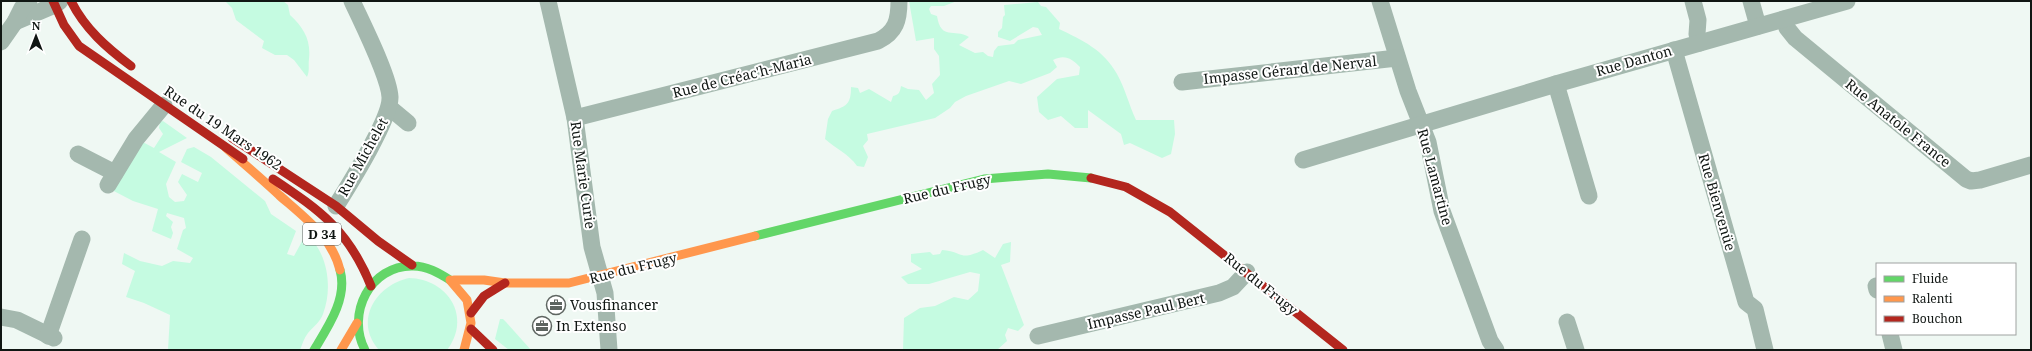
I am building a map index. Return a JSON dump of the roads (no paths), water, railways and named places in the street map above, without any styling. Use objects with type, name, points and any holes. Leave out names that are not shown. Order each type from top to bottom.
[{"type":"main road","points":[[60,2],[79,17],[92,34],[137,71]]},
{"type":"main road","name":"Rue du 19 Mars 1962","points":[[60,2],[64,25],[80,46],[296,195],[339,230],[363,263],[371,286]]},
{"type":"main road","name":"Rue du 19 Mars 1962","points":[[224,132],[336,206],[384,245],[412,265]]},
{"type":"main road","name":"D 34","points":[[226,148],[317,228],[329,242],[339,262],[343,281],[340,302],[332,321],[314,350]]},
{"type":"main road","name":"Rue du Frugy","points":[[454,280],[484,280],[505,283],[569,283],[951,186],[984,179],[1036,175],[1090,178],[1132,190],[1175,216],[1343,350]]},
{"type":"main road","points":[[341,350],[357,323],[362,300],[371,286],[389,271],[412,265],[433,268],[454,280],[464,294],[471,313],[472,329],[464,350]]},
{"type":"main road","points":[[471,313],[484,296],[505,283]]},
{"type":"main road","points":[[357,323],[359,335],[365,350]]},
{"type":"main road","points":[[472,329],[493,350]]},
{"type":"street","points":[[1,42],[16,22],[22,8],[29,1]]},
{"type":"street","name":"Rue Michelet","points":[[336,206],[390,108],[390,93],[386,81],[352,1]]},
{"type":"street","name":"Rue Marie Curie","points":[[548,1],[575,118],[590,234],[605,293],[609,350]]},
{"type":"street","name":"Rue de Créac'h-Maria","points":[[575,118],[871,44],[891,33],[898,18],[899,1]]},
{"type":"street","name":"Rue Lamartine","points":[[1380,1],[1397,58],[1431,151],[1437,195],[1442,211],[1490,341],[1496,350]]},
{"type":"street","points":[[1693,1],[1698,20],[1697,34],[1700,42]]},
{"type":"street","points":[[1751,1],[1758,26]]},
{"type":"street","name":"Rue Danton","points":[[1303,160],[1556,84],[1847,1]]},
{"type":"street","points":[[16,22],[60,2]]},
{"type":"street","name":"Rue Anatole France","points":[[1784,19],[1787,28],[1795,38],[1966,179],[1972,181],[1980,180],[2031,165]]},
{"type":"street","name":"Rue Bienvenüe","points":[[1674,50],[1746,302],[1756,309],[1765,350]]},
{"type":"street","name":"Impasse Gérard de Nerval","points":[[1182,82],[1397,58]]},
{"type":"street","points":[[1556,84],[1589,196]]},
{"type":"street","points":[[78,154],[111,179],[136,139],[164,105]]},
{"type":"street","name":"Rue Michelet","points":[[390,108],[408,123]]},
{"type":"street","points":[[1,316],[17,320],[51,337],[82,239]]},
{"type":"street","name":"Impasse Paul Bert","points":[[1038,336],[1219,294],[1233,288],[1247,272]]},
{"type":"street","points":[[1567,322],[1576,350]]},
{"type":"street","points":[[1890,335],[1894,350]]},
{"type":"place","name":"Vousfinancer","points":[[556,305]]},
{"type":"place","name":"In Extenso","points":[[542,326]]}]
